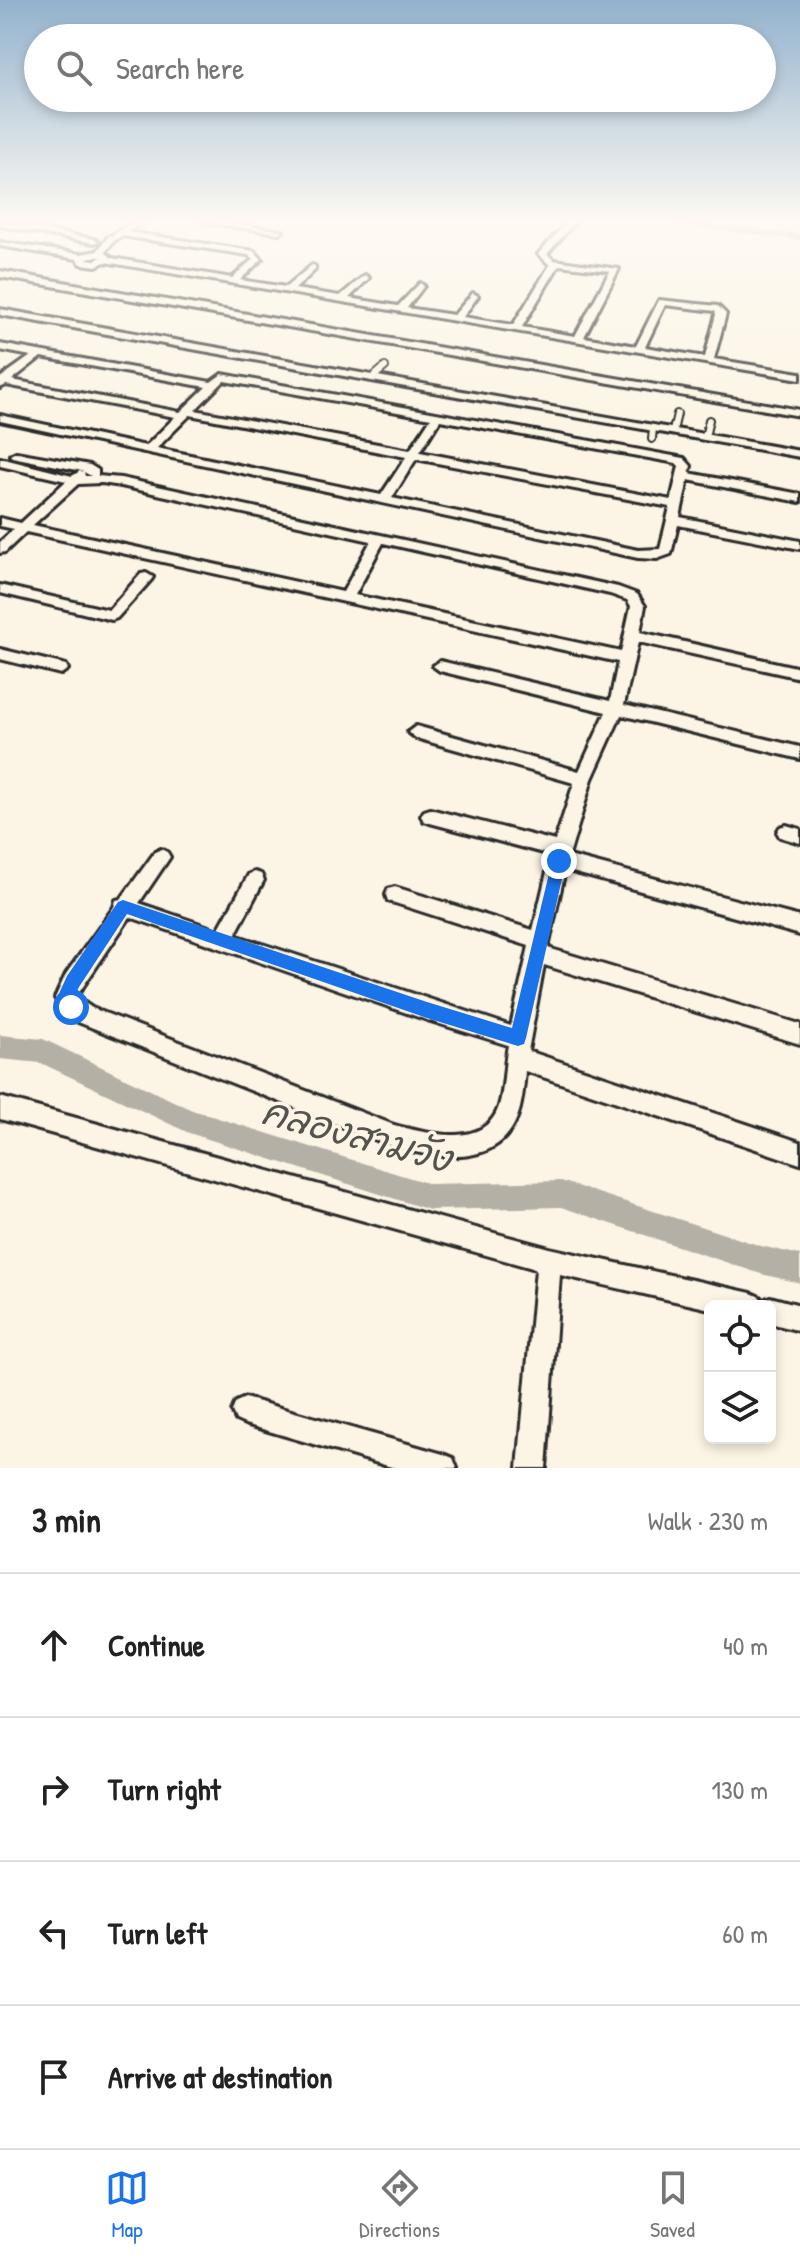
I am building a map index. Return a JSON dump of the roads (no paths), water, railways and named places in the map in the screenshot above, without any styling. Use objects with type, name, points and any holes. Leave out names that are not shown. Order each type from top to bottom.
[{"type":"street","points":[[95,291],[800,413]]},
{"type":"street","points":[[291,291],[800,376]]},
{"type":"street","points":[[343,299],[352,291]]},
{"type":"street","points":[[401,309],[416,291]]},
{"type":"street","points":[[516,328],[539,291]]},
{"type":"street","points":[[579,338],[604,291]]},
{"type":"street","points":[[457,318],[473,296]]},
{"type":"street","points":[[640,348],[662,302],[718,309],[721,314],[709,360]]},
{"type":"street","points":[[0,312],[372,378],[652,434],[673,431],[800,454]]},
{"type":"street","points":[[0,347],[211,385]]},
{"type":"street","points":[[2,382],[39,354]]},
{"type":"street","points":[[0,418],[148,450],[385,499],[638,554],[657,555],[666,551],[685,462],[228,377],[218,378],[148,450]]},
{"type":"street","points":[[2,382],[412,454],[677,505]]},
{"type":"street","points":[[385,499],[438,415]]},
{"type":"street","points":[[0,451],[86,468],[102,479]]},
{"type":"street","points":[[0,462],[76,480],[102,479],[613,590],[632,597],[638,606],[634,636],[616,708],[584,779],[560,856],[517,1048],[509,1109],[503,1125],[491,1135],[466,1146],[452,1147],[437,1147],[394,1136],[71,1007],[65,998],[73,981],[123,906],[161,857]]},
{"type":"street","points":[[0,549],[86,468]]},
{"type":"street","points":[[684,476],[800,498]]},
{"type":"street","points":[[674,520],[800,545]]},
{"type":"street","points":[[0,522],[628,659]]},
{"type":"street","points":[[347,597],[378,540]]},
{"type":"street","points":[[0,589],[112,615],[146,577]]},
{"type":"street","points":[[634,636],[800,673]]},
{"type":"street","points":[[0,654],[61,669]]},
{"type":"street","points":[[440,666],[800,753]]},
{"type":"street","points":[[416,732],[584,779]]},
{"type":"street","points":[[430,816],[800,926]]},
{"type":"street","points":[[222,940],[255,880]]},
{"type":"street","points":[[395,895],[538,947],[800,1034]]},
{"type":"street","points":[[123,906],[800,1153]]},
{"type":"street","points":[[0,1108],[549,1260],[725,1300]]},
{"type":"street","points":[[532,1468],[549,1260]]},
{"type":"street","points":[[776,1312],[800,1318]]},
{"type":"street","points":[[245,1411],[443,1468]]},
{"type":"lane","points":[[372,378],[385,367]]},
{"type":"lane","points":[[673,431],[677,414]]},
{"type":"lane","points":[[705,437],[709,420]]},
{"type":"waterway","name":"คลองสามวัง","points":[[0,1047],[43,1051],[189,1121],[430,1197],[561,1194],[761,1260],[800,1269]]}]
